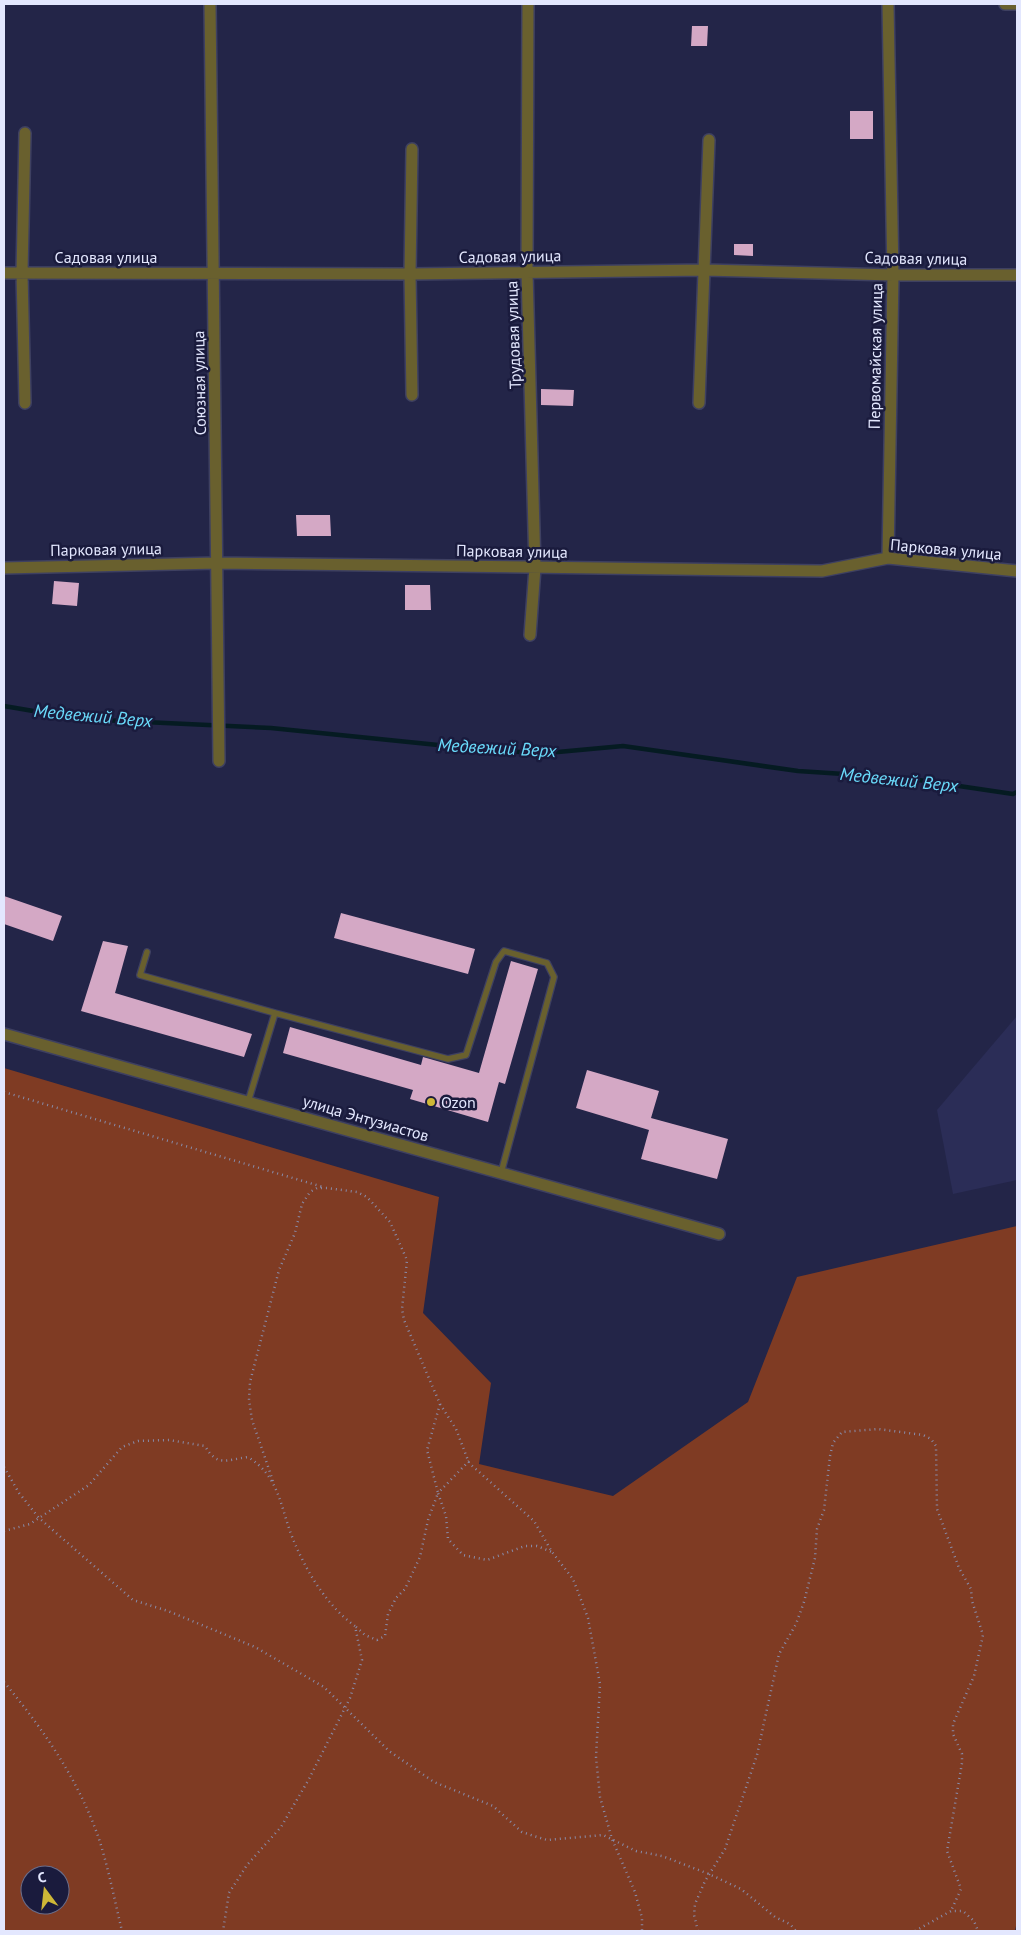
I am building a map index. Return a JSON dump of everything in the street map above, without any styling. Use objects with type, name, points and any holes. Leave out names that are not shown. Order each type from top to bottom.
[{"type":"street","name":"Союзная улица","points":[[210,4],[219,761]]},
{"type":"street","name":"Трудовая улица","points":[[528,4],[527,272],[536,568],[530,635]]},
{"type":"street","name":"Первомайская улица","points":[[888,4],[893,275],[888,558]]},
{"type":"street","points":[[1005,4],[1017,4]]},
{"type":"street","points":[[25,133],[22,272],[25,403]]},
{"type":"street","points":[[699,403],[710,140]]},
{"type":"street","points":[[412,149],[410,274],[412,395]]},
{"type":"street","name":"Садовая улица","points":[[4,272],[410,274],[704,270],[893,275],[1017,275]]},
{"type":"street","name":"Парковая улица","points":[[4,568],[217,563],[822,571],[888,558],[1017,571]]},
{"type":"street","name":"улица Энтузиастов","points":[[4,1034],[719,1234]]},
{"type":"lane","points":[[147,952],[140,975],[448,1059],[466,1055],[496,962],[504,951],[546,963],[554,977],[501,1173]]},
{"type":"lane","points":[[248,1102],[275,1013]]},
{"type":"path","points":[[4,1092],[327,1188]]},
{"type":"path","points":[[469,1461],[438,1494],[428,1520],[420,1557],[405,1589],[396,1598],[388,1614],[384,1636],[377,1640],[364,1635],[343,1617],[308,1571],[293,1539],[252,1420],[248,1400],[250,1382],[279,1270],[295,1233],[302,1204],[310,1192],[317,1188],[358,1192],[367,1197],[390,1222],[407,1260],[402,1309],[404,1320],[440,1404],[456,1430],[469,1461],[481,1476],[534,1521],[552,1552],[573,1579],[588,1618],[600,1684],[596,1757],[600,1798],[612,1839],[635,1892],[642,1918],[642,1931]]},
{"type":"path","points":[[440,1404],[427,1450],[438,1494],[446,1516],[448,1539],[463,1555],[487,1560],[524,1546],[537,1546],[552,1552]]},
{"type":"path","points":[[698,1931],[694,1915],[696,1904],[709,1874],[724,1849],[757,1756],[779,1654],[796,1624],[806,1594],[815,1558],[817,1529],[824,1510],[833,1443],[842,1432],[851,1429],[878,1428],[923,1435],[932,1440],[936,1446],[938,1509],[959,1568],[971,1589],[972,1601],[983,1635],[974,1676],[953,1724],[953,1734],[962,1754],[962,1763],[948,1851],[960,1888],[951,1911]]},
{"type":"path","points":[[4,1531],[30,1524],[89,1485],[122,1447],[138,1441],[168,1440],[205,1446],[212,1457],[219,1461],[248,1457],[260,1464],[273,1481]]},
{"type":"path","points":[[4,1467],[19,1493],[39,1518],[133,1600],[168,1611],[255,1647],[324,1686],[389,1751],[434,1782],[494,1806],[522,1832],[547,1840],[596,1835],[612,1839],[636,1851],[662,1856],[709,1874],[740,1889],[775,1917],[790,1924],[796,1931]]},
{"type":"path","points":[[222,1931],[229,1893],[248,1865],[281,1827],[309,1779],[350,1698],[362,1660],[355,1626]]},
{"type":"path","points":[[4,1682],[59,1755],[78,1795],[99,1840],[122,1931]]},
{"type":"path","points":[[916,1931],[951,1911],[963,1911],[974,1921],[978,1931]]},
{"type":"shaded area","points":[[1017,1016],[1017,1180],[953,1194],[937,1110]]},
{"type":"shaded area","points":[[4,1068],[439,1197],[423,1313],[491,1383],[479,1464],[613,1496],[748,1402],[797,1277],[1017,1226],[1017,1921],[1015,1931],[4,1931]]},
{"type":"building","points":[[692,26],[708,26],[707,46],[691,46]]},
{"type":"building","points":[[850,111],[873,111],[873,139],[850,139]]},
{"type":"building","points":[[734,244],[753,244],[753,256],[734,255]]},
{"type":"building","points":[[541,389],[574,390],[573,406],[541,405]]},
{"type":"building","points":[[296,515],[330,515],[331,536],[297,536]]},
{"type":"building","points":[[54,581],[79,583],[77,606],[52,604]]},
{"type":"building","points":[[405,585],[430,585],[431,610],[405,610]]},
{"type":"building","points":[[4,896],[62,916],[53,941],[4,924]]},
{"type":"building","points":[[341,913],[475,949],[468,974],[334,938]]},
{"type":"building","points":[[103,941],[128,946],[115,993],[252,1034],[244,1057],[81,1011]]},
{"type":"building","points":[[511,961],[538,969],[505,1084],[499,1082],[488,1122],[410,1099],[413,1090],[283,1053],[290,1027],[421,1065],[423,1057],[479,1073]]},
{"type":"building","points":[[587,1070],[659,1091],[651,1118],[728,1139],[717,1179],[641,1159],[649,1130],[576,1108]]},
{"type":"waterway","name":"Медвежий Верх","points":[[4,706],[80,719],[271,728],[497,751],[547,753],[623,746],[798,771],[905,778],[1013,794],[1017,792]]},
{"type":"place","name":"Ozon","points":[[431,1102]]}]
